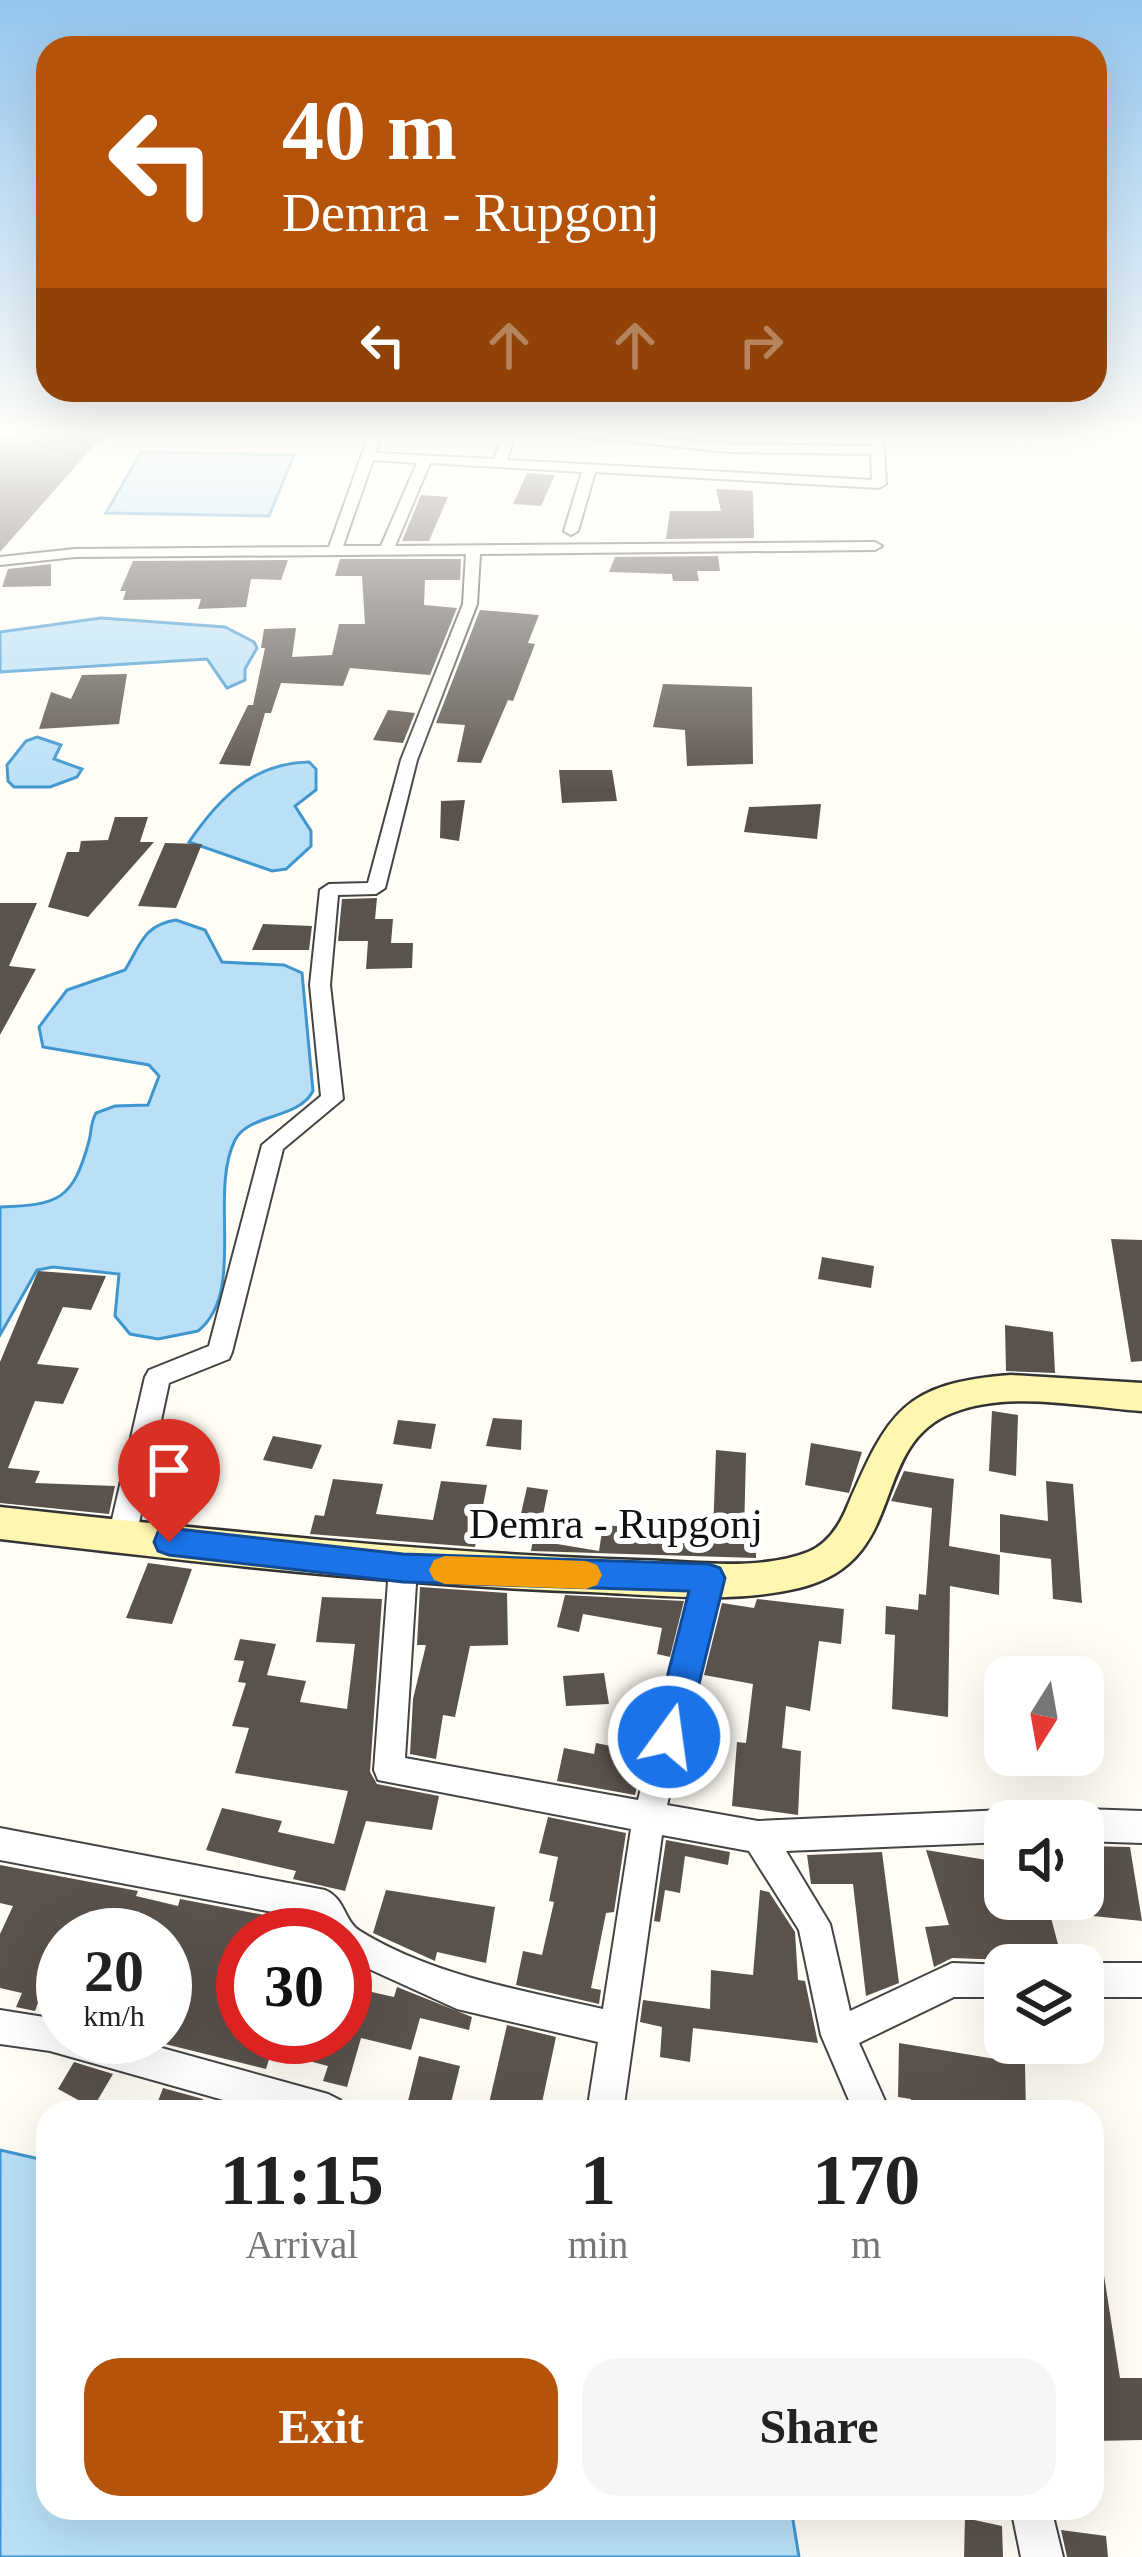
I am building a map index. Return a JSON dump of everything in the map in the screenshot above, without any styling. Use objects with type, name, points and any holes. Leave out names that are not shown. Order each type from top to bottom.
[{"type":"street","points":[[0,561],[76,553],[220,551]]},
{"type":"street","points":[[122,1537],[158,1377],[220,1352],[273,1144],[332,1099],[320,985],[329,890],[376,888],[409,760],[470,604],[473,551]]},
{"type":"street","name":"Demra - Rupgonj","points":[[0,1523],[403,1568],[709,1578],[786,1574],[821,1566],[844,1550],[906,1424],[931,1406],[1004,1389],[1142,1396]]},
{"type":"street","points":[[403,1568],[389,1770],[758,1837],[984,1827]]},
{"type":"street","points":[[607,2100],[649,1816],[709,1578]]},
{"type":"street","points":[[1104,1826],[1142,1827]]},
{"type":"street","points":[[758,1837],[814,1924],[838,2035],[867,2100]]},
{"type":"street","points":[[0,1844],[326,1908]]},
{"type":"street","points":[[372,1952],[457,1992],[618,2030]]},
{"type":"street","points":[[838,2035],[952,1980],[984,1980]]},
{"type":"street","points":[[1104,1980],[1142,1980]]},
{"type":"street","points":[[0,2027],[50,2033],[286,2100]]},
{"type":"street","points":[[1034,2520],[1042,2557]]},
{"type":"water","points":[[101,618],[225,627],[257,648],[245,669],[245,680],[227,688],[207,659],[0,672],[0,632]]},
{"type":"water","points":[[37,737],[61,745],[54,759],[82,769],[77,777],[50,787],[14,787],[8,781],[7,765],[26,741]]},
{"type":"water","points":[[309,762],[316,769],[316,790],[295,806],[311,831],[311,846],[286,869],[272,871],[189,842],[225,798],[254,776]]},
{"type":"water","points":[[176,920],[205,930],[222,962],[284,965],[302,973],[313,1091],[296,1107],[251,1125],[235,1140],[225,1187],[221,1292],[213,1314],[198,1331],[158,1339],[130,1334],[115,1316],[119,1274],[53,1267],[37,1270],[0,1335],[0,1207],[37,1204],[61,1195],[77,1176],[96,1113],[115,1106],[148,1105],[159,1076],[149,1065],[43,1047],[39,1027],[67,990],[125,970],[149,932]]},
{"type":"water","points":[[0,2150],[36,2158],[36,2520],[793,2520],[799,2557],[0,2557]]},
{"type":"building","points":[[718,556],[720,571],[697,571],[699,581],[673,581],[672,574],[609,572],[615,557]]},
{"type":"building","points":[[340,559],[461,559],[460,580],[425,580],[424,605],[457,608],[430,675],[350,668],[343,686],[281,683],[271,713],[265,713],[250,766],[219,764],[248,705],[253,705],[265,648],[261,648],[264,629],[296,628],[292,657],[332,655],[339,624],[365,624],[362,576],[335,576]]},
{"type":"building","points":[[288,560],[281,580],[251,579],[246,607],[198,609],[201,599],[123,600],[126,591],[120,591],[133,561]]},
{"type":"building","points":[[51,564],[51,586],[2,587],[8,569]]},
{"type":"building","points":[[480,610],[539,615],[528,643],[535,644],[481,763],[457,762],[465,725],[436,723]]},
{"type":"building","points":[[127,674],[119,724],[39,729],[51,692],[71,699],[82,675]]},
{"type":"building","points":[[663,684],[752,687],[753,764],[687,766],[685,730],[653,727]]},
{"type":"building","points":[[388,710],[415,713],[403,743],[373,740]]},
{"type":"building","points":[[559,770],[612,770],[617,801],[562,803]]},
{"type":"building","points":[[465,800],[459,841],[440,838],[441,801]]},
{"type":"building","points":[[821,804],[817,839],[744,832],[749,807]]},
{"type":"building","points":[[115,817],[148,817],[140,842],[154,842],[88,917],[48,907],[67,852],[79,852],[81,841],[108,840]]},
{"type":"building","points":[[165,843],[202,844],[176,908],[138,906]]},
{"type":"building","points":[[377,898],[375,919],[393,919],[391,943],[413,943],[412,968],[366,969],[368,941],[338,941],[342,899]]},
{"type":"building","points":[[0,903],[37,903],[9,966],[36,969],[0,1035]]},
{"type":"building","points":[[263,924],[312,926],[309,950],[252,950]]},
{"type":"building","points":[[1111,1239],[1142,1240],[1142,1361],[1131,1362]]},
{"type":"building","points":[[822,1257],[874,1266],[871,1288],[818,1279]]},
{"type":"building","points":[[38,1271],[106,1276],[91,1310],[63,1307],[37,1364],[79,1368],[63,1404],[35,1401],[8,1468],[40,1471],[35,1483],[115,1486],[109,1514],[0,1503],[0,1362]]},
{"type":"building","points":[[1005,1325],[1053,1332],[1055,1373],[1006,1371]]},
{"type":"building","points":[[992,1411],[1018,1415],[1016,1476],[989,1471]]},
{"type":"building","points":[[493,1418],[522,1420],[521,1450],[486,1446]]},
{"type":"building","points":[[398,1420],[436,1424],[431,1449],[393,1444]]},
{"type":"building","points":[[273,1436],[322,1445],[312,1469],[263,1460]]},
{"type":"building","points":[[811,1443],[862,1452],[849,1493],[805,1485]]},
{"type":"building","points":[[716,1450],[746,1453],[744,1535],[756,1536],[756,1558],[531,1551],[533,1540],[599,1551],[603,1525],[713,1534]]},
{"type":"building","points":[[904,1471],[954,1479],[949,1546],[1000,1555],[999,1595],[950,1586],[948,1717],[892,1709],[895,1635],[885,1634],[886,1606],[918,1610],[919,1594],[926,1595],[932,1508],[891,1501]]},
{"type":"building","points":[[333,1479],[383,1484],[376,1514],[433,1520],[441,1481],[487,1485],[475,1547],[310,1534],[315,1515],[324,1516]]},
{"type":"building","points":[[1046,1481],[1073,1484],[1082,1603],[1053,1599],[1051,1559],[1000,1552],[1000,1514],[1048,1521]]},
{"type":"building","points":[[527,1487],[548,1490],[540,1530],[518,1527]]},
{"type":"building","points":[[148,1563],[192,1569],[172,1624],[126,1618]]},
{"type":"building","points":[[420,1587],[507,1593],[508,1645],[470,1646],[455,1717],[443,1715],[436,1759],[410,1754],[413,1699],[426,1645],[417,1645]]},
{"type":"building","points":[[565,1595],[684,1601],[670,1657],[657,1654],[662,1628],[583,1614],[579,1632],[557,1627]]},
{"type":"building","points":[[322,1597],[382,1599],[370,1772],[377,1784],[439,1796],[432,1830],[366,1821],[345,1891],[293,1879],[296,1871],[206,1850],[222,1808],[282,1821],[278,1832],[334,1844],[348,1791],[235,1773],[249,1728],[232,1726],[246,1683],[238,1682],[244,1661],[234,1660],[240,1639],[276,1644],[267,1675],[306,1681],[300,1702],[347,1709],[355,1644],[316,1642]]},
{"type":"building","points":[[757,1599],[844,1609],[841,1644],[819,1641],[810,1711],[786,1706],[782,1748],[801,1751],[798,1815],[732,1806],[737,1742],[746,1743],[753,1684],[704,1675],[722,1603],[754,1608]]},
{"type":"building","points":[[604,1673],[609,1704],[566,1706],[563,1676]]},
{"type":"building","points":[[596,1743],[645,1753],[635,1795],[557,1781],[564,1748],[594,1754]]},
{"type":"building","points":[[548,1817],[626,1833],[614,1912],[606,1913],[591,1988],[601,1990],[599,2004],[516,1985],[523,1951],[542,1955],[554,1902],[549,1901],[558,1857],[539,1853]]},
{"type":"building","points":[[666,1840],[730,1852],[728,1865],[685,1856],[680,1893],[665,1890],[660,1922],[654,1921]]},
{"type":"building","points":[[1104,1846],[1130,1847],[1142,1921],[1104,1917]]},
{"type":"building","points":[[926,1850],[984,1860],[984,1920],[1052,1920],[1058,1944],[984,1944],[984,1959],[952,1958],[934,1967],[925,1927],[949,1925]]},
{"type":"building","points":[[882,1852],[899,1983],[866,1996],[853,1884],[811,1884],[807,1855]]},
{"type":"building","points":[[0,1865],[138,1891],[136,1896],[178,1906],[180,1899],[228,1908],[216,1908],[216,2057],[192,2051],[192,1908],[36,1908],[35,2011],[16,2007],[22,1993],[0,1988],[0,1934],[13,1906],[0,1903]]},
{"type":"building","points":[[386,1890],[495,1907],[486,1963],[437,1952],[435,1961],[373,1933]]},
{"type":"building","points":[[760,1890],[769,1892],[795,1932],[798,1980],[805,1981],[818,2043],[693,2028],[690,2062],[660,2057],[662,2027],[640,2022],[643,2000],[710,2009],[711,1970],[753,1975]]},
{"type":"building","points":[[397,1987],[472,2017],[469,2030],[420,2018],[411,2050],[372,2041],[372,1992],[394,1997]]},
{"type":"building","points":[[507,2025],[556,2037],[543,2100],[490,2100]]},
{"type":"building","points":[[899,2043],[984,2057],[984,2064],[1025,2064],[1026,2100],[898,2097]]},
{"type":"building","points":[[419,2056],[460,2066],[452,2100],[408,2100]]},
{"type":"building","points":[[73,2064],[113,2074],[98,2100],[78,2100],[58,2089]]},
{"type":"building","points":[[320,2064],[354,2064],[347,2087],[323,2081],[328,2066]]},
{"type":"building","points":[[163,2088],[203,2099],[203,2100],[158,2100]]},
{"type":"building","points":[[1104,2275],[1120,2378],[1142,2378],[1142,2440],[1104,2441]]},
{"type":"building","points":[[965,2520],[1002,2526],[1003,2557],[964,2557]]},
{"type":"building","points":[[1061,2530],[1106,2536],[1108,2557],[1067,2557]]},
{"type":"slow traffic","points":[[445,1570],[586,1575]]},
{"type":"route","points":[[169,1542],[403,1568],[709,1578],[669,1737]]}]
